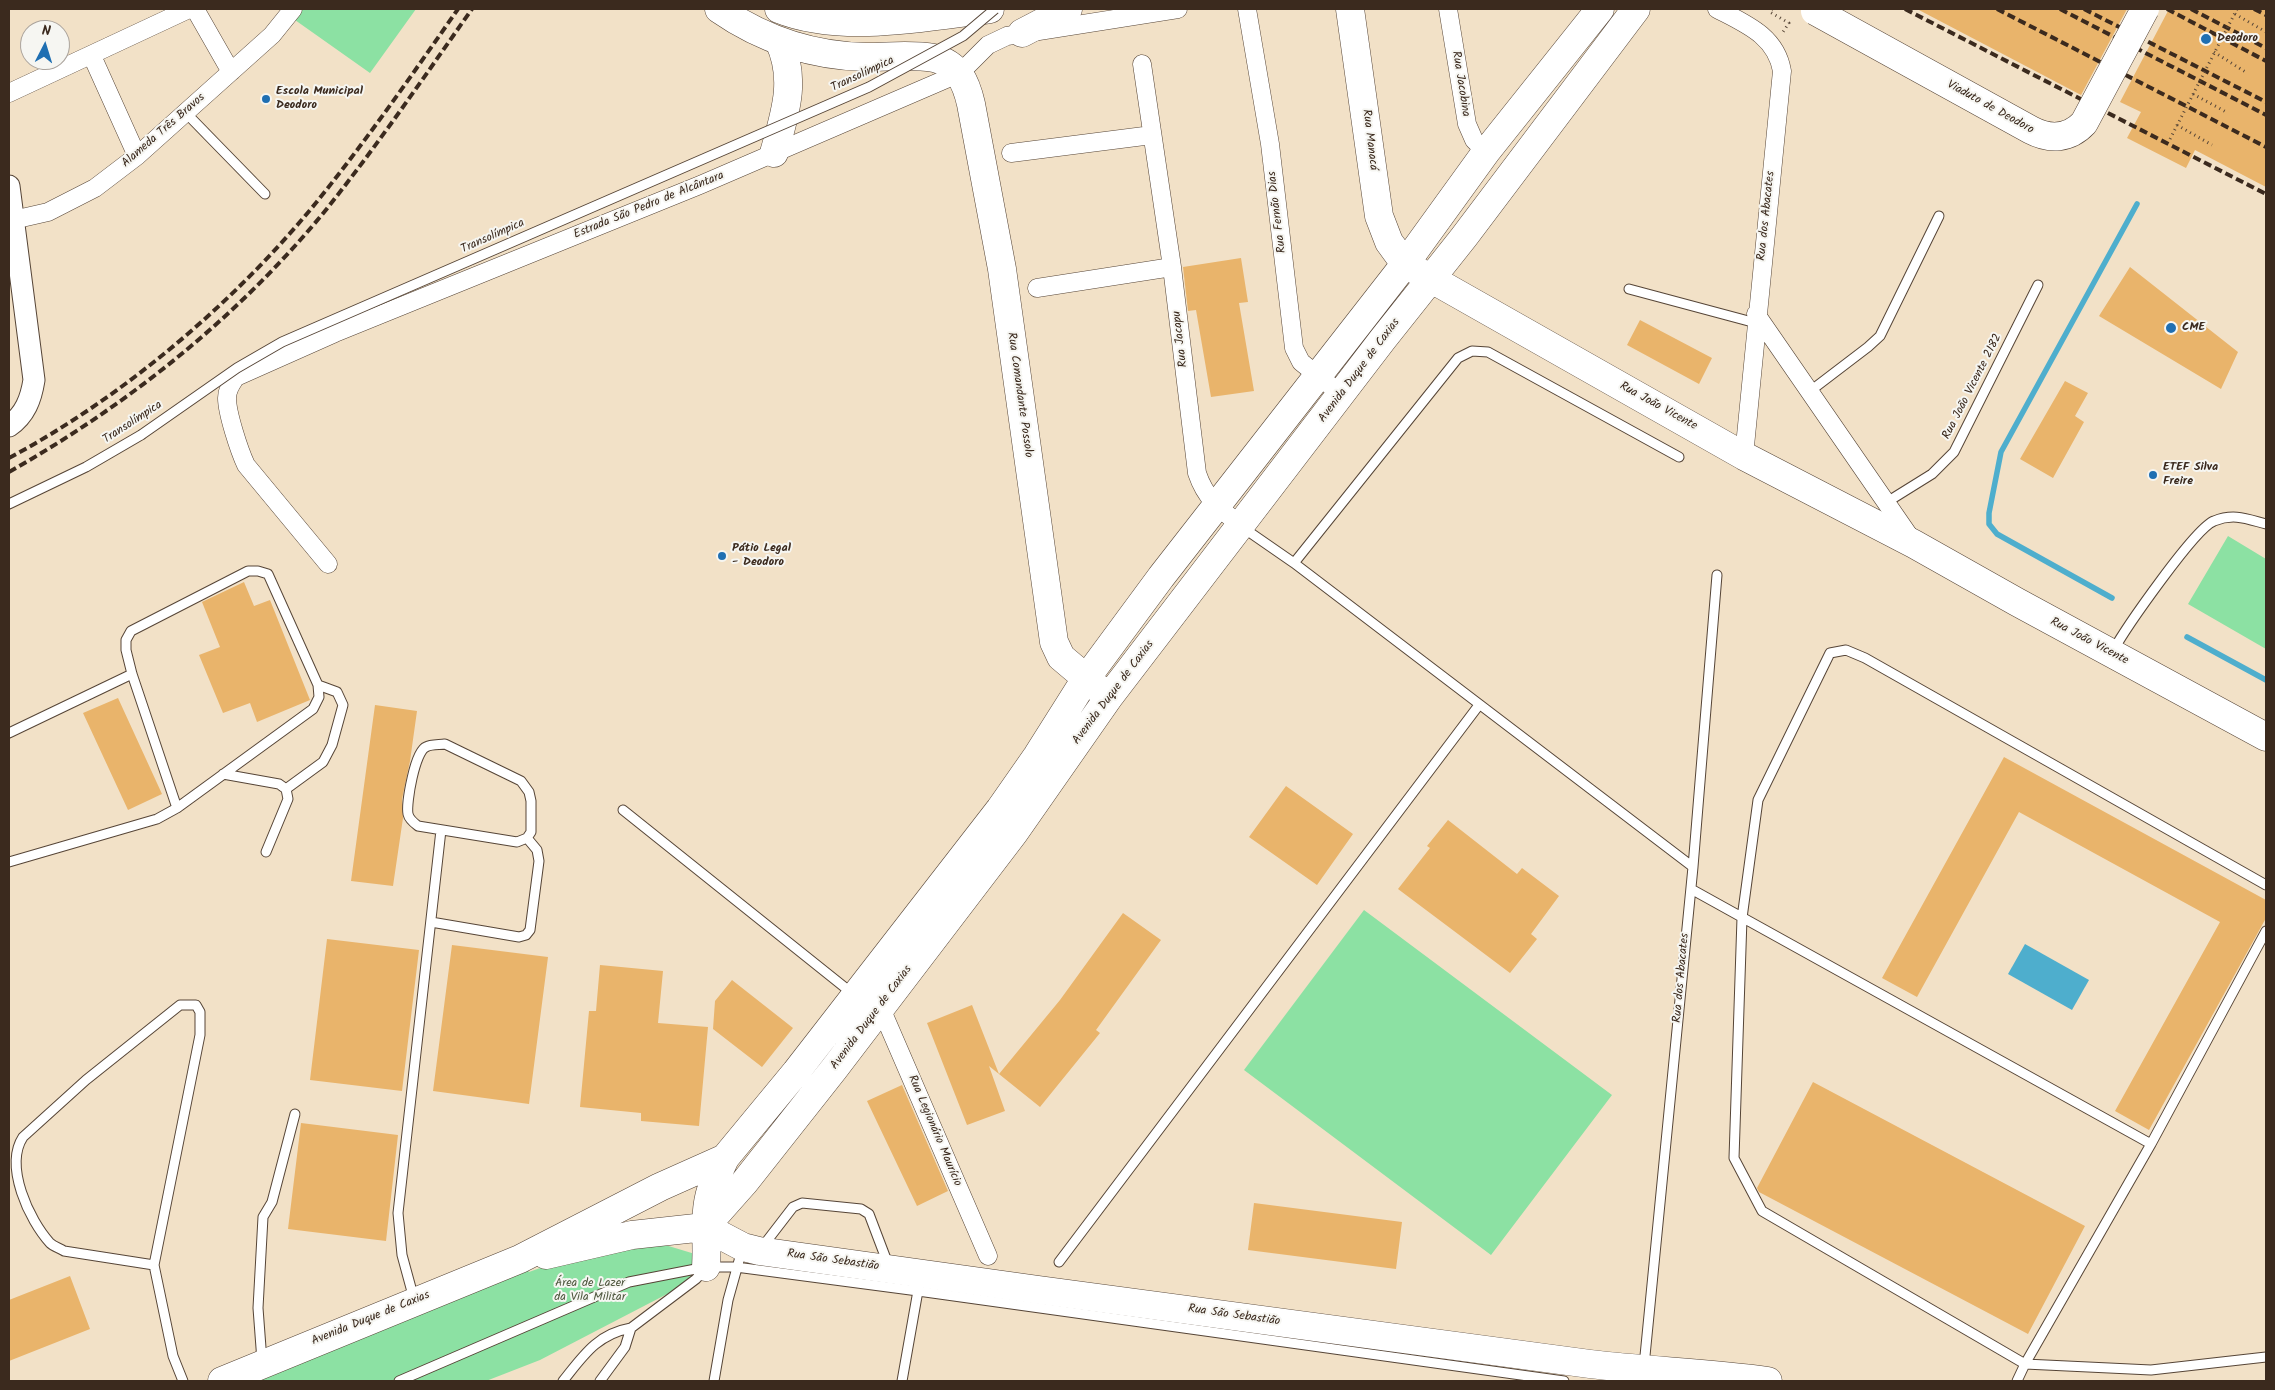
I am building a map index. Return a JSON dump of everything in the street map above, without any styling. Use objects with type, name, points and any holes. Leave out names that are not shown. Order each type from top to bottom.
[{"type":"main road","points":[[719,9],[751,29],[779,41],[848,56],[934,58],[942,60],[960,73]]},
{"type":"main road","points":[[780,9],[814,19],[862,21],[924,18],[990,9]]},
{"type":"main road","points":[[1022,33],[1068,9]]},
{"type":"main road","name":"Rua Manacá","points":[[1350,9],[1379,216],[1388,242],[1405,264]]},
{"type":"main road","name":"Avenida Duque de Caxias","points":[[233,1379],[262,1364],[520,1259],[660,1187],[725,1158],[796,1072],[1000,809],[1037,756],[1085,680],[1161,577],[1405,264],[1486,152],[1600,9]]},
{"type":"main road","name":"Avenida Duque de Caxias","points":[[520,1259],[558,1253],[632,1236],[705,1227],[744,1183],[834,1069],[880,1006],[1014,833],[1109,697],[1242,526],[1383,339],[1431,280],[1636,9]]},
{"type":"main road","name":"Viaduto de Deodoro","points":[[1813,10],[2031,130],[2039,134],[2056,137],[2075,132],[2084,123],[2145,9]]},
{"type":"main road","points":[[774,153],[789,84],[786,57],[779,41]]},
{"type":"main road","name":"Rua Comandante Possolo","points":[[960,73],[971,104],[1002,269],[1054,642],[1061,657],[1085,680],[1109,697]]},
{"type":"main road","name":"Rua João Vicente","points":[[1405,264],[1744,456],[1914,544],[2266,737]]},
{"type":"main road","points":[[706,1267],[705,1227],[711,1188],[725,1158]]},
{"type":"main road","name":"Rua São Sebastião","points":[[705,1227],[746,1255],[890,1270],[919,1282],[1643,1376],[1712,1374],[1768,1381]]},
{"type":"street","points":[[9,93],[190,9]]},
{"type":"street","points":[[195,9],[231,72]]},
{"type":"street","name":"Alameda Três Bravos","points":[[13,220],[48,212],[95,188],[137,156],[186,113],[272,35],[293,9]]},
{"type":"street","points":[[960,73],[988,46],[1008,36],[1178,9]]},
{"type":"street","name":"Rua Fernão Dias","points":[[1247,9],[1270,144],[1294,348],[1301,362],[1317,377],[1342,395]]},
{"type":"street","name":"Rua Jacobina","points":[[1448,9],[1467,124],[1474,140],[1486,152]]},
{"type":"street","name":"Rua dos Abacates","points":[[1717,9],[1756,29],[1768,40],[1778,54],[1782,71],[1756,318],[1744,456]]},
{"type":"street","points":[[92,56],[137,156]]},
{"type":"street","name":"Rua Jacapu","points":[[1142,64],[1172,267],[1197,473],[1203,491],[1217,507],[1242,526]]},
{"type":"street","name":"Estrada São Pedro de Alcântara","points":[[328,564],[246,465],[238,448],[227,398],[230,385],[236,377],[335,333],[700,185],[960,73]]},
{"type":"street","points":[[1012,153],[1152,135]]},
{"type":"street","points":[[9,186],[34,366],[31,397],[18,419],[9,426]]},
{"type":"street","points":[[1037,288],[1172,267]]},
{"type":"street","name":"Rua João Vicente","points":[[1756,318],[1887,502],[1914,544]]},
{"type":"street","name":"Rua Legionário Maurício","points":[[880,1006],[988,1256]]},
{"type":"lane","name":"Transolímpica","points":[[9,504],[86,467],[141,435],[237,368],[282,342],[869,87],[962,36],[995,9]]},
{"type":"lane","points":[[186,113],[265,194]]},
{"type":"lane","points":[[1809,392],[1880,336],[1939,216]]},
{"type":"lane","name":"Rua João Vicente 2182","points":[[1887,502],[1932,474],[1954,452],[2038,285]]},
{"type":"lane","points":[[1629,289],[1756,318]]},
{"type":"lane","points":[[1294,563],[1458,358],[1472,352],[1488,352],[1679,457]]},
{"type":"lane","points":[[2111,653],[2124,631],[2190,544],[2212,521],[2232,515],[2266,524]]},
{"type":"lane","points":[[1242,526],[1294,563],[1693,867]]},
{"type":"lane","points":[[9,862],[157,819],[177,808],[314,708],[319,698],[318,685],[268,574],[248,571],[131,631],[126,640],[126,650],[132,674],[177,808]]},
{"type":"lane","name":"Rua dos Abacates","points":[[1643,1376],[1691,889],[1718,575]]},
{"type":"lane","points":[[2266,885],[1874,663],[1846,650],[1830,653],[1758,800],[1742,918],[1734,1158],[1762,1211],[2025,1364],[2151,1370],[2266,1357]]},
{"type":"lane","points":[[9,733],[132,674]]},
{"type":"lane","points":[[286,789],[323,762],[332,744],[343,704],[337,692],[318,685]]},
{"type":"lane","points":[[1059,1262],[1479,705]]},
{"type":"lane","points":[[445,744],[521,781],[530,792],[532,801],[531,832],[527,838],[517,842],[441,830],[418,826],[408,814],[414,768],[418,754],[425,747],[445,744]]},
{"type":"lane","points":[[223,774],[279,784],[286,789],[288,799],[266,852]]},
{"type":"lane","points":[[623,810],[855,996]]},
{"type":"lane","points":[[414,1301],[402,1255],[398,1213],[441,830]]},
{"type":"lane","points":[[431,922],[519,937],[526,935],[530,930],[539,860],[537,850],[527,838]]},
{"type":"lane","points":[[1691,889],[2151,1144]]},
{"type":"lane","points":[[2017,1381],[2151,1144],[2266,931]]},
{"type":"lane","points":[[154,1265],[64,1251],[51,1244],[25,1204],[15,1163],[17,1146],[23,1137],[86,1080],[180,1005],[196,1005],[200,1012],[200,1034],[154,1265],[173,1356],[183,1381]]},
{"type":"lane","points":[[262,1364],[258,1308],[263,1217],[272,1202],[295,1114]]},
{"type":"lane","points":[[714,1381],[746,1255],[793,1207],[802,1203],[861,1209],[869,1214],[890,1270]]},
{"type":"lane","name":"Rua São Sebastião","points":[[399,1381],[629,1282],[706,1267],[746,1255],[1564,1381]]},
{"type":"lane","points":[[563,1381],[591,1346],[618,1330],[631,1328],[696,1279],[706,1267]]},
{"type":"lane","points":[[902,1381],[919,1282]]},
{"type":"lane","points":[[600,1381],[624,1347],[631,1328]]},
{"type":"path","points":[[2170,139],[2237,9]]},
{"type":"path","points":[[2234,14],[2266,32]]},
{"type":"path","points":[[2214,52],[2247,73]]},
{"type":"path","points":[[2193,94],[2228,113]]},
{"type":"path","points":[[2177,125],[2212,145]]},
{"type":"green space","points":[[303,9],[416,9],[370,73],[295,20]]},
{"type":"green space","points":[[2228,536],[2266,559],[2266,649],[2188,604]]},
{"type":"green space","points":[[1364,910],[1612,1095],[1491,1255],[1244,1070]]},
{"type":"green space","name":"Área de Lazer da Vila Militar","points":[[632,1235],[695,1254],[696,1279],[540,1360],[486,1381],[399,1381],[494,1340],[394,1381],[226,1381],[520,1259],[529,1272]]},
{"type":"water","points":[[2025,944],[2089,980],[2072,1010],[2008,974]]},
{"type":"building","points":[[1917,9],[2127,9],[2081,95]]},
{"type":"building","points":[[2169,9],[2266,9],[2266,187],[2195,150],[2186,168],[2127,138],[2141,112],[2120,102]]},
{"type":"building","points":[[1241,258],[1248,302],[1239,303],[1254,391],[1211,397],[1196,310],[1188,311],[1183,267]]},
{"type":"building","points":[[2130,267],[2238,352],[2221,389],[2099,316]]},
{"type":"building","points":[[1640,320],[1712,358],[1699,384],[1627,345]]},
{"type":"building","points":[[2065,381],[2088,393],[2075,416],[2084,422],[2053,478],[2020,459]]},
{"type":"building","points":[[244,582],[254,606],[270,600],[310,700],[257,722],[250,703],[223,713],[199,655],[220,647],[202,602]]},
{"type":"building","points":[[118,698],[162,794],[128,810],[83,713]]},
{"type":"building","points":[[375,705],[417,711],[410,761],[402,799],[403,818],[393,886],[351,881]]},
{"type":"building","points":[[2004,757],[2266,900],[2266,918],[2149,1130],[2115,1111],[2220,922],[2019,812],[1917,997],[1882,978]]},
{"type":"building","points":[[1286,786],[1353,834],[1317,885],[1249,837]]},
{"type":"building","points":[[1448,820],[1517,874],[1522,868],[1559,896],[1531,934],[1537,939],[1510,973],[1398,889],[1430,848],[1427,846]]},
{"type":"building","points":[[1123,913],[1161,940],[1096,1030],[1100,1033],[1040,1107],[989,1066],[1005,1111],[967,1125],[927,1023],[972,1005],[999,1074],[1060,1000]]},
{"type":"building","points":[[327,939],[419,950],[402,1091],[310,1080]]},
{"type":"building","points":[[452,945],[548,957],[529,1104],[433,1091]]},
{"type":"building","points":[[600,965],[663,971],[658,1023],[708,1027],[699,1126],[641,1121],[641,1113],[580,1107],[589,1011],[596,1011]]},
{"type":"building","points":[[732,980],[793,1028],[762,1067],[713,1029],[715,1001]]},
{"type":"building","points":[[1813,1082],[2085,1226],[2028,1334],[1759,1192],[1757,1188]]},
{"type":"building","points":[[902,1085],[948,1191],[917,1206],[867,1101]]},
{"type":"building","points":[[301,1123],[398,1135],[386,1241],[288,1229]]},
{"type":"building","points":[[1254,1203],[1402,1222],[1396,1269],[1248,1250]]},
{"type":"building","points":[[70,1276],[90,1329],[9,1361],[9,1300]]},
{"type":"waterway","points":[[2112,598],[1997,534],[1989,524],[1989,513],[2001,452],[2137,204]]},
{"type":"waterway","points":[[2187,637],[2266,680]]},
{"type":"railway","points":[[9,458],[52,434],[134,377],[174,346],[249,277],[283,241],[334,180],[458,9]]},
{"type":"railway","points":[[9,472],[53,446],[139,387],[179,356],[256,287],[325,211],[363,162],[472,9]]},
{"type":"railway","points":[[1905,9],[2266,194]]},
{"type":"railway","points":[[1997,9],[2266,147]]},
{"type":"railway","points":[[2060,9],[2266,115]]},
{"type":"railway","points":[[2084,9],[2266,102]]},
{"type":"railway","points":[[2167,9],[2266,61]]},
{"type":"railway","points":[[2191,9],[2266,48]]},
{"type":"railway","points":[[2254,9],[2266,15]]},
{"type":"place","name":"Deodoro","points":[[2206,39]]},
{"type":"place","name":"Escola Municipal Deodoro","points":[[266,99]]},
{"type":"place","name":"CME","points":[[2171,328]]},
{"type":"place","name":"ETEF Silva Freire","points":[[2153,475]]},
{"type":"place","name":"Pátio Legal - Deodoro","points":[[722,556]]}]
